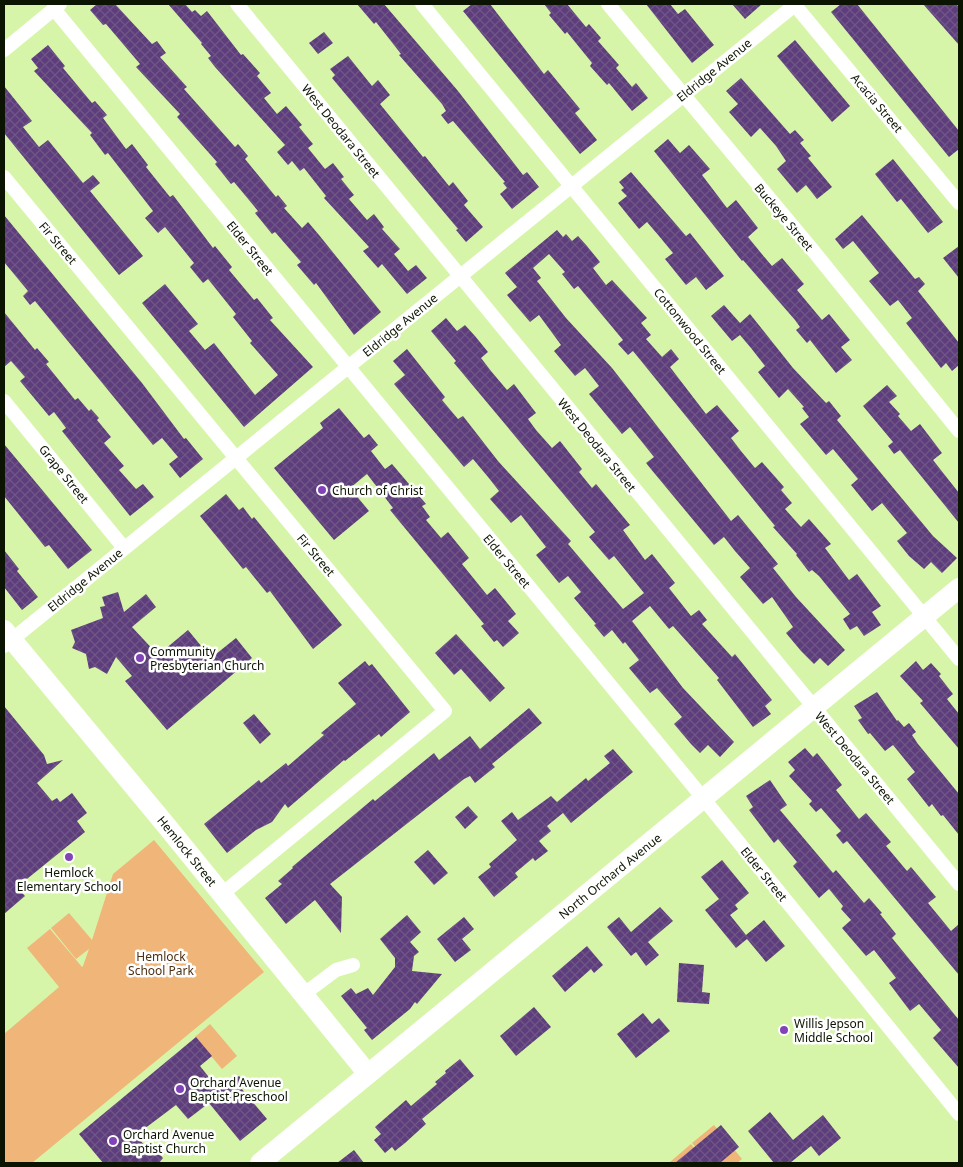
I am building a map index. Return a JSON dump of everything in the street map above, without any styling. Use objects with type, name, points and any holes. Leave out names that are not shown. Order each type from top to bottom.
[{"type":"street","name":"West Deodara Street","points":[[237,4],[959,884]]},
{"type":"street","name":"Cottonwood Street","points":[[422,4],[959,658]]},
{"type":"street","name":"Buckeye Street","points":[[608,4],[682,96],[811,248],[959,431]]},
{"type":"street","name":"Eldridge Avenue","points":[[6,639],[236,458],[795,4]]},
{"type":"street","name":"Acacia Street","points":[[795,4],[959,202]]},
{"type":"street","points":[[4,50],[57,7]]},
{"type":"street","name":"Elder Street","points":[[57,7],[347,366],[704,798],[959,1114]]},
{"type":"street","name":"Fir Street","points":[[4,177],[445,711],[222,894]]},
{"type":"street","name":"Grape Street","points":[[4,400],[124,548]]},
{"type":"street","name":"North Orchard Avenue","points":[[260,1163],[959,588]]},
{"type":"street","name":"Hemlock Street","points":[[6,639],[222,894],[368,1074]]},
{"type":"street","points":[[304,994],[336,970],[353,965]]},
{"type":"green space","name":"Hemlock School Park","points":[[154,840],[264,972],[32,1163],[4,1163],[4,1034],[59,987],[27,948],[50,929],[82,967],[89,949],[76,959],[51,928],[69,913],[92,940],[113,874]]},
{"type":"green space","points":[[210,1024],[237,1056],[222,1069],[195,1037]]},
{"type":"green space","points":[[714,1125],[742,1159],[737,1163],[709,1163],[692,1143]]},
{"type":"green space","points":[[691,1144],[707,1163],[670,1162]]},
{"type":"building","points":[[97,4],[115,4],[152,44],[157,41],[166,53],[160,57],[187,87],[184,89],[235,147],[238,144],[248,156],[245,159],[276,197],[278,195],[287,206],[284,208],[302,228],[308,222],[381,312],[354,335],[316,283],[314,285],[297,265],[301,262],[275,232],[272,234],[255,213],[258,211],[234,182],[231,184],[215,164],[217,162],[177,117],[180,114],[136,67],[140,64],[106,24],[103,25],[90,10]]},
{"type":"building","points":[[168,4],[185,4],[192,12],[195,10],[201,16],[207,11],[241,55],[243,54],[260,73],[257,76],[271,93],[264,98],[277,114],[286,106],[302,125],[299,127],[313,144],[308,148],[325,169],[333,163],[344,177],[341,179],[354,195],[349,199],[367,220],[374,214],[384,227],[382,229],[400,249],[394,254],[408,271],[416,265],[427,278],[407,294],[382,264],[378,268],[363,251],[369,247],[324,198],[326,196],[304,168],[300,171],[292,161],[288,165],[277,152],[285,145],[215,67],[208,58],[211,56],[202,43]]},
{"type":"building","points":[[357,4],[384,4],[458,91],[523,175],[527,172],[539,187],[512,209],[500,194],[507,188],[503,183],[505,182],[453,121],[448,124],[441,115],[446,111],[442,104],[399,55],[401,54],[376,22],[374,24]]},
{"type":"building","points":[[472,4],[490,4],[544,74],[548,70],[580,109],[575,113],[597,140],[580,154],[463,11]]},
{"type":"building","points":[[544,4],[567,4],[586,27],[589,24],[601,38],[598,41],[619,65],[616,68],[632,87],[636,83],[648,98],[632,111],[609,83],[607,85],[590,66],[592,63],[567,32],[565,34],[549,15],[551,13]]},
{"type":"building","points":[[646,4],[670,4],[678,14],[685,9],[714,45],[692,63]]},
{"type":"building","points":[[732,4],[762,4],[745,19]]},
{"type":"building","points":[[841,4],[857,4],[959,131],[959,149],[949,157],[831,12]]},
{"type":"building","points":[[923,4],[956,4],[959,7],[959,45]]},
{"type":"building","points":[[324,32],[333,43],[318,54],[309,43]]},
{"type":"building","points":[[795,40],[850,106],[832,122],[777,56]]},
{"type":"building","points":[[48,45],[65,66],[63,68],[92,103],[95,101],[107,115],[103,118],[126,149],[132,144],[148,165],[146,167],[170,197],[173,195],[213,248],[215,246],[232,267],[229,270],[254,300],[257,298],[273,318],[270,320],[313,367],[244,427],[142,303],[165,284],[198,324],[189,331],[205,350],[214,343],[255,395],[278,375],[250,343],[252,341],[233,317],[236,314],[208,279],[203,283],[190,267],[194,263],[165,227],[158,233],[145,218],[153,211],[108,153],[105,155],[90,135],[92,133],[34,71],[38,68],[31,59]]},
{"type":"building","points":[[348,56],[372,86],[378,80],[390,95],[380,104],[449,186],[453,182],[468,201],[464,205],[483,227],[466,242],[456,230],[458,229],[332,78],[335,75],[330,69]]},
{"type":"building","points":[[741,78],[790,134],[795,130],[804,140],[800,143],[811,156],[808,158],[832,187],[817,199],[806,185],[797,193],[777,169],[786,161],[760,128],[751,137],[729,112],[738,104],[726,91]]},
{"type":"building","points":[[4,86],[32,121],[23,127],[39,147],[48,140],[83,183],[93,175],[100,183],[90,191],[143,256],[119,275],[4,133]]},
{"type":"building","points":[[668,139],[680,153],[689,145],[710,169],[702,175],[727,208],[736,200],[758,228],[748,237],[761,253],[772,266],[782,258],[804,284],[797,290],[822,320],[829,314],[850,340],[841,347],[852,360],[836,373],[810,340],[807,343],[796,330],[800,327],[795,320],[742,261],[654,151]]},
{"type":"building","points":[[893,159],[943,222],[928,233],[901,199],[897,202],[875,174]]},
{"type":"building","points":[[631,172],[686,236],[690,233],[724,276],[706,290],[696,277],[686,285],[665,259],[673,253],[659,236],[647,222],[639,229],[618,203],[627,196],[621,190],[624,188],[619,182]]},
{"type":"building","points":[[4,215],[142,383],[184,439],[186,438],[203,459],[180,478],[169,464],[178,457],[162,438],[153,445],[35,301],[30,305],[23,296],[28,291],[4,262]]},
{"type":"building","points":[[862,215],[915,279],[919,277],[925,284],[918,291],[959,343],[959,365],[952,371],[946,363],[941,368],[906,323],[912,318],[898,300],[890,306],[869,281],[879,273],[853,241],[843,249],[835,239]]},
{"type":"building","points":[[557,230],[563,237],[566,234],[572,241],[578,236],[587,246],[600,262],[593,268],[606,285],[612,280],[647,318],[641,323],[651,335],[646,339],[662,357],[671,349],[679,359],[670,367],[706,414],[717,405],[739,431],[731,438],[741,451],[755,468],[762,462],[784,487],[781,490],[792,503],[785,509],[801,527],[809,519],[831,544],[825,548],[849,580],[857,574],[881,606],[872,612],[881,625],[864,636],[857,626],[850,630],[843,619],[850,614],[819,576],[812,570],[809,572],[797,554],[773,527],[775,526],[633,351],[628,355],[618,344],[623,340],[578,286],[574,289],[562,274],[565,272],[549,254],[533,268],[541,278],[537,281],[566,318],[612,368],[731,521],[738,515],[778,564],[773,568],[796,597],[845,650],[828,666],[820,658],[814,664],[801,651],[786,633],[793,627],[772,597],[763,604],[740,577],[750,568],[724,537],[714,545],[646,463],[654,457],[630,427],[622,434],[589,394],[599,386],[585,368],[575,376],[554,351],[561,345],[539,315],[530,322],[507,295],[517,287],[505,273]]},
{"type":"building","points":[[959,246],[959,278],[943,258]]},
{"type":"building","points":[[724,305],[740,323],[750,314],[793,368],[826,403],[829,401],[841,416],[837,420],[933,536],[957,558],[942,573],[931,562],[924,569],[909,556],[897,541],[907,533],[882,503],[872,511],[851,485],[858,479],[833,449],[826,455],[800,424],[809,417],[802,408],[804,407],[788,389],[779,398],[758,372],[765,366],[751,348],[740,335],[732,341],[711,316]]},
{"type":"building","points":[[4,312],[35,350],[37,348],[49,362],[46,364],[75,400],[78,398],[89,411],[91,409],[99,418],[97,420],[111,437],[104,443],[124,466],[119,470],[136,489],[143,484],[154,497],[130,516],[62,431],[66,428],[54,412],[49,416],[20,381],[25,377],[11,361],[4,367]]},
{"type":"building","points":[[446,318],[457,331],[465,325],[475,336],[488,352],[481,358],[491,371],[507,390],[514,384],[536,413],[528,419],[536,430],[552,448],[560,441],[582,469],[579,472],[592,488],[596,484],[630,525],[623,530],[645,560],[652,554],[675,583],[669,588],[691,616],[699,610],[707,620],[702,624],[732,657],[735,654],[772,700],[765,706],[771,714],[753,727],[717,680],[719,678],[673,626],[669,629],[650,606],[632,621],[683,688],[734,742],[720,757],[708,745],[700,753],[691,744],[674,724],[682,717],[657,688],[650,693],[629,668],[639,660],[625,642],[623,644],[612,630],[604,637],[594,625],[596,624],[574,598],[581,592],[568,576],[559,583],[536,555],[546,547],[521,515],[511,523],[490,499],[499,491],[473,459],[464,467],[394,384],[405,375],[393,361],[407,349],[445,397],[442,400],[458,419],[463,416],[498,461],[571,541],[568,544],[623,609],[644,593],[614,556],[609,560],[589,537],[595,532],[454,363],[456,361],[431,331]]},
{"type":"building","points":[[887,385],[897,396],[889,402],[900,414],[898,416],[911,431],[920,424],[942,453],[933,460],[959,493],[959,523],[900,450],[894,454],[888,446],[893,442],[863,406]]},
{"type":"building","points":[[339,408],[364,438],[369,434],[378,445],[371,451],[385,469],[392,464],[426,504],[422,506],[430,517],[426,520],[441,538],[448,532],[469,558],[462,564],[487,595],[495,588],[516,614],[508,621],[519,633],[503,647],[497,640],[494,642],[481,626],[484,624],[390,510],[393,508],[367,474],[350,488],[369,511],[334,540],[274,468],[323,428],[320,423]]},
{"type":"building","points":[[4,444],[92,550],[68,569],[49,545],[45,547],[4,496]]},
{"type":"building","points":[[226,494],[239,510],[243,507],[252,519],[254,517],[342,625],[313,649],[270,591],[267,593],[246,567],[243,569],[200,516]]},
{"type":"building","points":[[4,550],[19,569],[17,571],[38,597],[22,610],[4,587]]},
{"type":"building","name":"Community Presbyterian Church","points":[[118,592],[124,612],[146,594],[156,607],[132,627],[158,655],[188,630],[211,658],[236,638],[252,658],[167,730],[125,681],[132,676],[116,657],[107,674],[95,667],[89,669],[86,654],[72,648],[75,642],[71,630],[103,618],[100,607],[105,606],[102,597]]},
{"type":"building","points":[[456,634],[505,688],[490,702],[461,669],[454,675],[435,653]]},
{"type":"building","points":[[365,661],[369,666],[372,664],[410,712],[381,737],[379,734],[344,760],[288,808],[285,804],[272,822],[256,830],[227,853],[204,824],[259,780],[261,783],[286,763],[288,766],[324,735],[321,733],[356,704],[338,683]]},
{"type":"building","points":[[916,661],[923,670],[931,663],[941,674],[939,676],[953,694],[947,699],[959,714],[959,749],[920,703],[923,701],[900,676]]},
{"type":"building","points":[[877,692],[897,721],[904,727],[909,723],[916,732],[912,735],[918,744],[959,794],[959,835],[932,804],[929,807],[907,779],[915,772],[893,745],[885,751],[870,733],[868,734],[858,720],[862,718],[854,706]]},
{"type":"building","points":[[4,706],[44,755],[47,764],[63,760],[37,783],[52,801],[57,798],[60,802],[72,793],[87,813],[77,821],[85,832],[17,887],[25,896],[4,914]]},
{"type":"building","points":[[529,708],[542,723],[492,764],[495,767],[475,783],[470,776],[464,779],[330,884],[342,897],[341,933],[315,900],[286,924],[265,898],[282,884],[278,881],[292,867],[373,799],[375,801],[434,753],[439,760],[470,736],[480,749]]},
{"type":"building","points":[[254,714],[271,734],[260,744],[243,723]]},
{"type":"building","points":[[805,748],[813,757],[817,753],[842,785],[836,790],[859,819],[866,813],[891,842],[886,846],[907,871],[911,867],[936,897],[928,903],[951,931],[959,924],[959,975],[847,841],[843,844],[836,835],[841,831],[821,808],[816,812],[809,804],[812,801],[789,776],[795,770],[788,762]]},
{"type":"building","points":[[613,749],[633,772],[571,823],[563,813],[547,826],[551,831],[539,841],[548,851],[535,861],[533,858],[515,873],[518,877],[494,897],[478,877],[491,867],[489,864],[517,840],[501,821],[512,812],[518,820],[551,796],[557,802],[586,778],[588,781],[610,763],[604,756]]},
{"type":"building","points":[[770,780],[787,805],[780,810],[833,873],[836,870],[864,903],[869,898],[882,913],[880,914],[896,934],[892,938],[959,1020],[959,1068],[933,1038],[941,1030],[919,1004],[910,1011],[889,983],[896,978],[874,950],[866,956],[842,928],[851,920],[841,909],[843,906],[829,889],[819,898],[793,866],[797,862],[778,839],[774,843],[749,810],[753,807],[746,796]]},
{"type":"building","points":[[468,806],[478,817],[465,829],[455,817]]},
{"type":"building","points":[[428,850],[448,873],[434,885],[414,862]]},
{"type":"building","points":[[722,860],[749,893],[735,905],[738,909],[730,915],[746,935],[764,920],[785,946],[766,962],[747,939],[736,948],[705,910],[719,899],[701,877]]},
{"type":"building","points":[[660,907],[673,921],[648,942],[659,955],[646,966],[636,952],[631,956],[607,927],[619,917],[631,932]]},
{"type":"building","points":[[407,915],[421,932],[410,942],[419,952],[414,956],[412,971],[442,974],[417,1004],[415,1002],[410,1009],[372,1040],[364,1030],[367,1028],[341,996],[351,988],[356,994],[368,988],[373,995],[395,967],[395,958],[380,939]]},
{"type":"building","points":[[464,917],[474,929],[462,939],[471,950],[455,962],[437,939]]},
{"type":"building","points":[[587,946],[603,965],[594,973],[591,969],[565,992],[552,976]]},
{"type":"building","points":[[679,963],[704,965],[702,992],[710,993],[709,1004],[677,1002]]},
{"type":"building","points":[[534,1007],[551,1027],[516,1056],[500,1036]]},
{"type":"building","points":[[643,1013],[652,1024],[659,1018],[670,1031],[636,1058],[617,1034]]},
{"type":"building","name":"Orchard Avenue Baptist Preschool","points":[[196,1037],[212,1056],[200,1066],[219,1090],[239,1076],[246,1084],[241,1088],[267,1119],[240,1141],[209,1103],[188,1119],[176,1105],[136,1135],[150,1152],[154,1148],[163,1158],[159,1163],[103,1163],[79,1134]]},
{"type":"building","points":[[460,1059],[474,1076],[422,1119],[426,1124],[405,1143],[395,1151],[392,1147],[385,1153],[374,1140],[381,1134],[375,1127],[406,1100],[411,1106],[437,1084],[435,1082],[446,1073],[445,1071]]},
{"type":"building","points":[[770,1112],[793,1140],[823,1115],[841,1138],[819,1156],[811,1146],[790,1163],[774,1163],[748,1131]]},
{"type":"building","points":[[721,1125],[739,1147],[720,1163],[675,1163]]},
{"type":"building","points":[[354,1150],[364,1163],[337,1163]]},
{"type":"place","name":"Church of Christ","points":[[322,490]]},
{"type":"place","name":"Community Presbyterian Church","points":[[140,658]]},
{"type":"place","name":"Hemlock Elementary School","points":[[69,857]]},
{"type":"place","name":"Willis Jepson Middle School","points":[[784,1030]]},
{"type":"place","name":"Orchard Avenue Baptist Preschool","points":[[180,1089]]},
{"type":"place","name":"Orchard Avenue Baptist Church","points":[[113,1141]]}]
